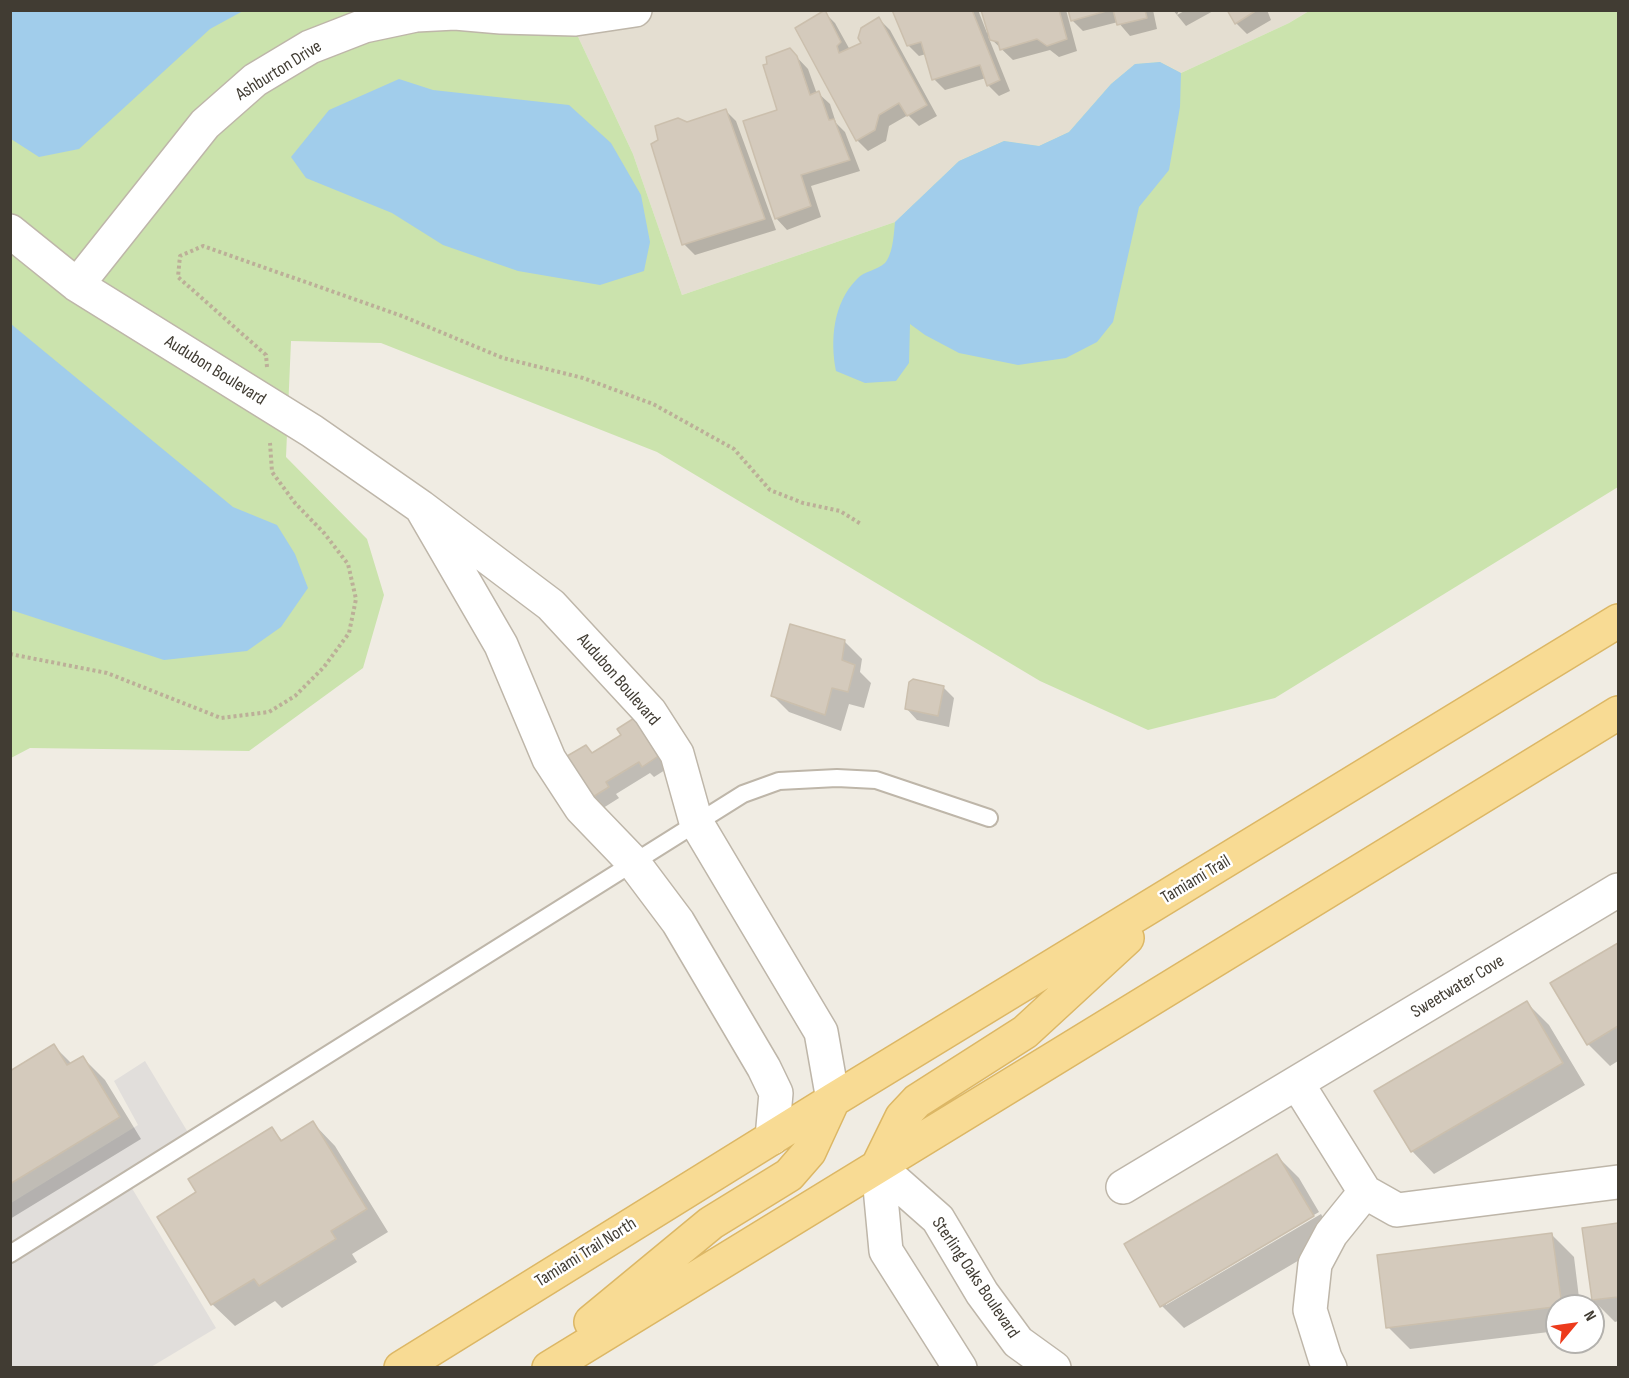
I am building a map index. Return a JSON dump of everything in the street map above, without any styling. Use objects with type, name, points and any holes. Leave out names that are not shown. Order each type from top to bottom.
[{"type":"main road","name":"Tamiami Trail","points":[[772,1138],[1618,621]]},
{"type":"main road","points":[[549,1368],[1618,713]]},
{"type":"main road","points":[[878,1166],[902,1117],[916,1101],[1025,1032],[1182,888]]},
{"type":"main road","points":[[536,1368],[711,1223],[789,1175],[809,1152],[834,1100]]},
{"type":"main road","name":"Tamiami Trail North","points":[[401,1368],[772,1138]]},
{"type":"street","name":"Ashburton Drive","points":[[77,285],[205,124],[255,80],[310,47],[364,26],[416,15],[455,13],[574,19],[635,10]]},
{"type":"street","name":"Audubon Boulevard","points":[[10,231],[77,285],[312,431],[421,507],[551,605],[650,712],[676,754],[696,822],[821,1032],[834,1100]]},
{"type":"street","name":"Audubon Boulevard","points":[[421,507],[501,645],[549,759],[581,808],[633,862],[678,922],[764,1068],[776,1093],[772,1138]]},
{"type":"street","name":"Sweetwater Cove","points":[[1123,1187],[1618,890]]},
{"type":"street","points":[[1297,1083],[1365,1192],[1397,1210],[1618,1182]]},
{"type":"street","points":[[878,1166],[886,1251],[960,1368]]},
{"type":"street","name":"Sterling Oaks Boulevard","points":[[878,1166],[938,1219],[982,1293],[1018,1342],[1054,1368]]},
{"type":"street","points":[[1330,1368],[1310,1310],[1315,1264],[1331,1234],[1365,1192]]},
{"type":"lane","points":[[10,1254],[742,794],[779,781],[837,778],[876,780],[989,818]]},
{"type":"shaded area","points":[[566,11],[1309,11],[1289,23],[1181,73],[1160,62],[1135,64],[1111,84],[1069,132],[1039,146],[1004,141],[959,161],[895,222],[682,295],[633,154]]},
{"type":"shaded area","points":[[145,1061],[192,1139],[127,1180],[216,1328],[151,1367],[11,1368],[11,1203],[138,1125],[114,1081]]},
{"type":"green space","points":[[10,11],[566,11],[633,154],[682,295],[895,222],[959,161],[1004,141],[1039,146],[1069,132],[1111,84],[1135,64],[1160,62],[1181,73],[1289,23],[1309,11],[1618,11],[1618,487],[1275,698],[1148,730],[1040,681],[657,452],[381,343],[291,341],[286,457],[367,539],[384,595],[363,668],[249,751],[30,748],[11,758]]},
{"type":"water","points":[[10,11],[243,11],[210,29],[79,149],[39,157],[11,139]]},
{"type":"water","points":[[1160,62],[1181,73],[1180,107],[1169,170],[1139,207],[1113,322],[1097,342],[1066,358],[1018,365],[959,353],[925,335],[910,324],[909,363],[896,381],[865,383],[836,371],[833,347],[838,310],[857,279],[888,259],[893,243],[895,222],[959,161],[1004,141],[1039,146],[1069,132],[1111,84],[1135,64]]},
{"type":"water","points":[[399,79],[433,90],[569,105],[611,143],[641,195],[650,242],[644,271],[600,285],[518,271],[443,245],[392,213],[306,178],[291,157],[329,110]]},
{"type":"water","points":[[11,324],[233,507],[277,525],[295,554],[308,588],[281,627],[247,651],[164,660],[11,610]]},
{"type":"building","points":[[825,10],[841,42],[837,46],[839,53],[861,43],[858,38],[861,28],[879,17],[927,105],[907,116],[899,103],[879,115],[875,130],[856,141],[795,28]]},
{"type":"building","points":[[892,10],[972,10],[1000,80],[987,86],[980,65],[932,80],[921,42],[907,46]]},
{"type":"building","points":[[981,10],[1059,10],[1067,39],[1047,46],[1037,39],[1000,50],[998,42],[990,40]]},
{"type":"building","points":[[1068,10],[1110,10],[1071,21]]},
{"type":"building","points":[[1113,10],[1145,10],[1147,18],[1117,25]]},
{"type":"building","points":[[1227,10],[1257,10],[1235,24]]},
{"type":"building","points":[[790,48],[797,56],[810,95],[819,91],[829,120],[834,119],[850,160],[801,175],[811,206],[775,219],[743,121],[777,110],[763,65],[767,64],[766,57]]},
{"type":"building","points":[[726,109],[765,219],[682,245],[651,144],[658,140],[655,126],[678,118],[687,122]]},
{"type":"building","points":[[790,624],[845,640],[842,660],[855,665],[848,692],[832,688],[825,715],[771,696]]},
{"type":"building","points":[[913,679],[944,686],[938,716],[905,709],[909,682]]},
{"type":"building","points":[[639,715],[663,753],[642,767],[639,762],[606,782],[609,787],[588,800],[562,759],[586,745],[592,753],[621,735],[617,729]]},
{"type":"building","points":[[1618,943],[1618,1026],[1587,1045],[1550,983]]},
{"type":"building","points":[[1527,1001],[1563,1063],[1411,1152],[1374,1091]]},
{"type":"building","points":[[54,1044],[67,1065],[83,1056],[120,1117],[10,1184],[10,1071]]},
{"type":"building","points":[[313,1121],[367,1209],[331,1231],[336,1239],[259,1286],[254,1279],[211,1305],[157,1217],[196,1192],[188,1179],[272,1127],[281,1141]]},
{"type":"building","points":[[1277,1154],[1314,1216],[1160,1307],[1124,1244]]},
{"type":"building","points":[[1618,1223],[1618,1297],[1605,1298],[1605,1294],[1591,1294],[1582,1228]]},
{"type":"building","points":[[1552,1233],[1560,1294],[1545,1294],[1545,1308],[1386,1328],[1377,1255]]}]
